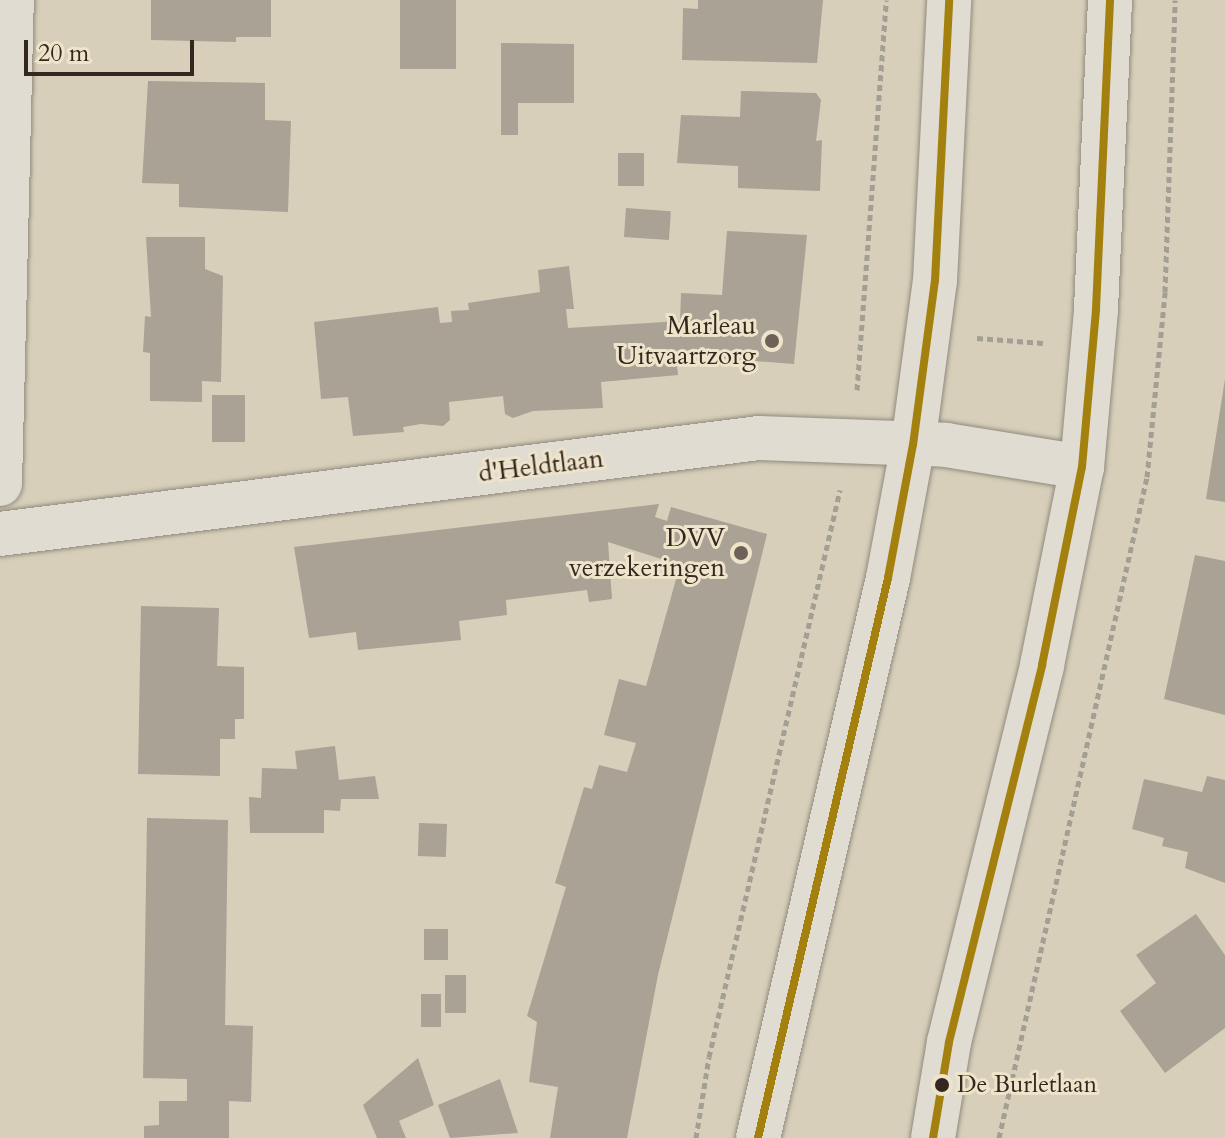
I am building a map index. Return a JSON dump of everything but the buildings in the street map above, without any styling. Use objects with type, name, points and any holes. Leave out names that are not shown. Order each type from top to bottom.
[{"type":"main road","points":[[0,484],[12,0]]},
{"type":"main road","points":[[758,1138],[888,578],[913,445],[928,333],[946,119],[949,0]]},
{"type":"main road","points":[[933,1138],[949,1042],[1042,665],[1082,467],[1093,347],[1110,0]]},
{"type":"main road","name":"d'Heldtlaan","points":[[0,534],[759,438],[850,439],[946,445],[1082,467]]},
{"type":"path","points":[[696,1138],[709,1057],[826,566],[850,439],[865,325],[886,0]]},
{"type":"path","points":[[928,333],[1159,350]]},
{"type":"transit line","points":[[758,1138],[888,578],[913,445],[935,281],[949,0]]},
{"type":"transit line","points":[[933,1138],[949,1042],[1042,665],[1082,467],[1096,309],[1110,0]]},
{"type":"place","name":"Marleau Uitvaartzorg","points":[[772,341]]},
{"type":"place","name":"DVV verzekeringen","points":[[741,553]]},
{"type":"place","name":"De Burletlaan","points":[[942,1085]]}]
